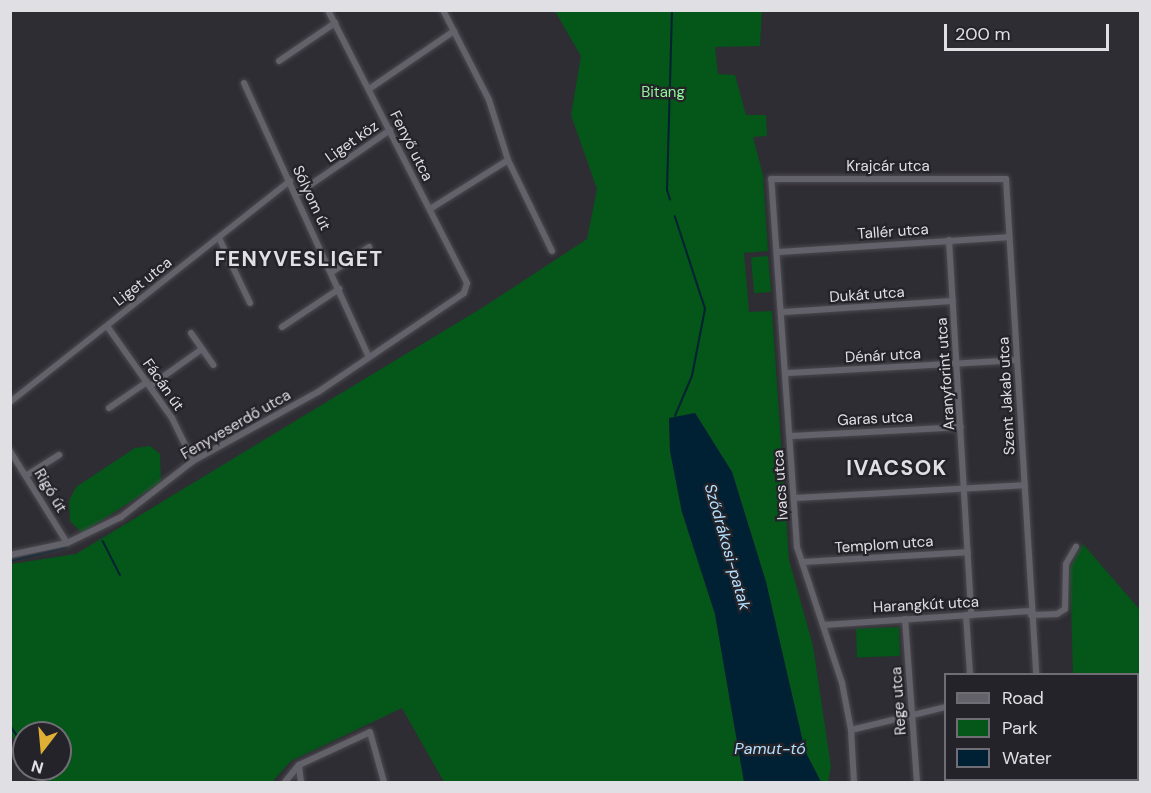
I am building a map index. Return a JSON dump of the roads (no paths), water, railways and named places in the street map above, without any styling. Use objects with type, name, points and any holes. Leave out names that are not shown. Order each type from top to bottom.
[{"type":"street","name":"Fenyő utca","points":[[328,10],[467,283],[464,293]]},
{"type":"street","points":[[443,10],[489,100],[508,160],[552,251]]},
{"type":"street","points":[[279,61],[335,23]]},
{"type":"street","points":[[369,89],[454,31]]},
{"type":"street","name":"Sólyom út","points":[[244,83],[297,194],[369,357]]},
{"type":"street","name":"Liget köz","points":[[297,194],[390,130]]},
{"type":"street","points":[[430,209],[508,160]]},
{"type":"street","name":"Krajcár utca","points":[[771,179],[1006,179]]},
{"type":"street","name":"Ivacs utca","points":[[771,179],[783,312],[794,498],[802,562],[842,683],[851,730],[854,783]]},
{"type":"street","name":"Szent Jakab utca","points":[[1006,179],[1036,673]]},
{"type":"street","name":"Liget utca","points":[[10,402],[290,181]]},
{"type":"street","name":"Tallér utca","points":[[778,252],[1009,237]]},
{"type":"street","points":[[219,238],[250,303]]},
{"type":"street","name":"Aranyforint utca","points":[[950,240],[968,552],[970,673]]},
{"type":"street","points":[[332,272],[369,247]]},
{"type":"street","points":[[282,327],[339,290]]},
{"type":"street","name":"Fenyveserdő utca","points":[[10,555],[67,543],[121,517],[193,461],[318,392],[464,293]]},
{"type":"street","name":"Dukát utca","points":[[783,312],[953,302]]},
{"type":"street","name":"Fácán út","points":[[107,326],[172,418],[193,461]]},
{"type":"street","points":[[191,333],[213,365]]},
{"type":"street","points":[[109,408],[202,349]]},
{"type":"street","name":"Dénár utca","points":[[786,373],[1017,360]]},
{"type":"street","name":"Garas utca","points":[[790,436],[961,427]]},
{"type":"street","name":"Rigó út","points":[[10,451],[27,475],[67,543]]},
{"type":"street","points":[[27,475],[59,454]]},
{"type":"street","points":[[794,498],[1025,485]]},
{"type":"street","name":"Harangkút utca","points":[[823,625],[968,615],[1031,613],[1057,615],[1065,609],[1066,564],[1076,548]]},
{"type":"street","name":"Templom utca","points":[[802,562],[968,552]]},
{"type":"street","name":"Rege utca","points":[[905,619],[917,783]]},
{"type":"street","points":[[851,730],[944,707]]},
{"type":"street","points":[[285,783],[299,765],[370,732],[384,783]]},
{"type":"street","points":[[299,765],[301,783]]},
{"type":"water","name":"Pamut-tó","points":[[695,413],[732,472],[766,582],[805,751],[821,782],[744,782],[715,614],[682,512],[670,451],[669,418]]},
{"type":"waterway","name":"Sződrákosi-patak","points":[[670,200],[667,190],[672,10]]},
{"type":"waterway","name":"Sződrákosi-patak","points":[[675,217],[705,309],[692,376],[675,416]]},
{"type":"waterway","points":[[103,541],[120,575]]},
{"type":"waterway","points":[[10,561],[65,548]]},
{"type":"district","name":"FENYVESLIGET","points":[[299,259]]},
{"type":"district","name":"IVACSOK","points":[[897,468]]},
{"type":"park label","name":"Bitang","points":[[663,93]]}]
